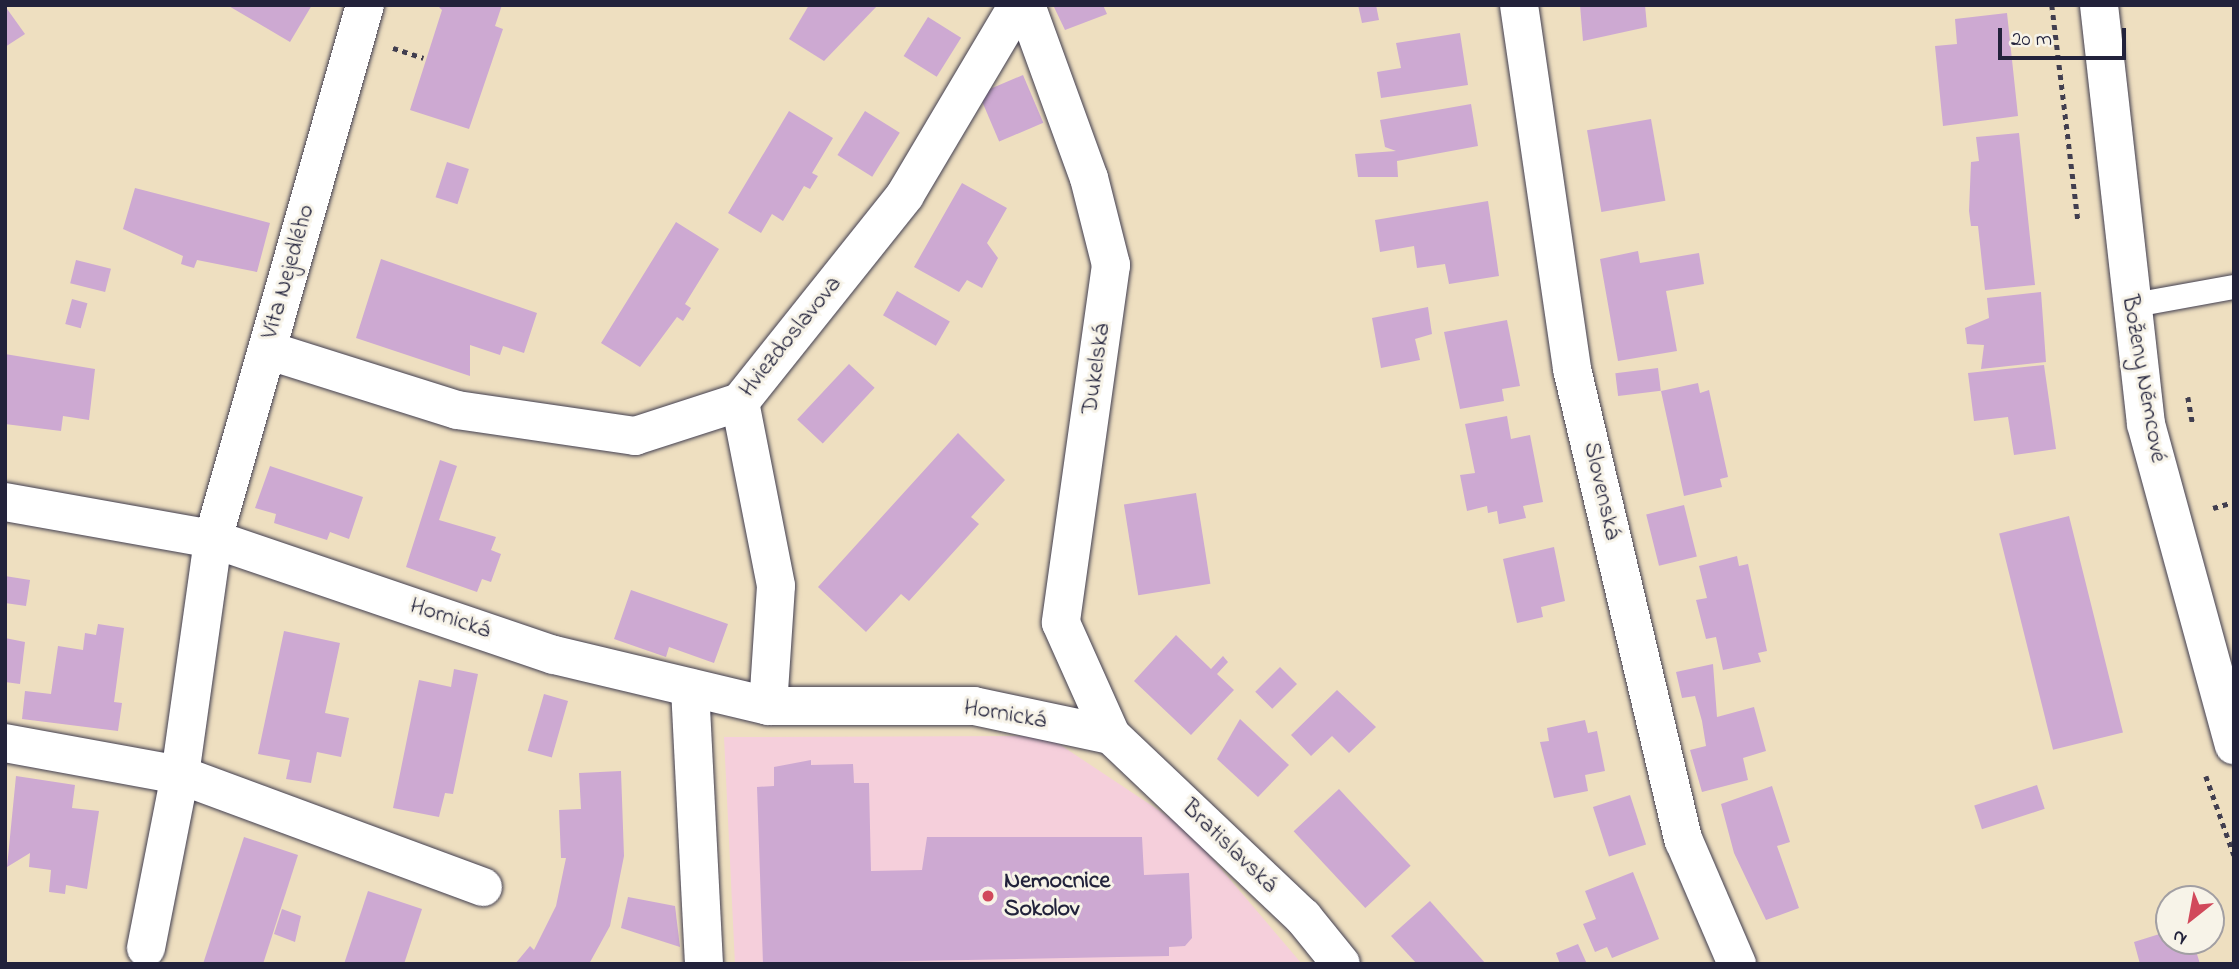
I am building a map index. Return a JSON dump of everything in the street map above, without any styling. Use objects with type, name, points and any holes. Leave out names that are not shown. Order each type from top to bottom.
[{"type":"street","name":"Víta Nejedlého","points":[[213,539],[365,5]]},
{"type":"street","name":"Hviezdoslavova","points":[[267,350],[457,410],[635,436],[740,402],[905,195],[1018,5]]},
{"type":"street","name":"Dukelská","points":[[1026,5],[1089,178],[1111,265],[1061,623],[1111,735]]},
{"type":"street","name":"Boženy Němcové","points":[[2099,5],[2129,306],[2146,424],[2234,745]]},
{"type":"street","name":"Slovenská","points":[[1516,11],[1575,383],[1684,841],[1737,964]]},
{"type":"street","points":[[740,402],[776,586],[768,706]]},
{"type":"street","name":"Hornická","points":[[5,502],[213,539],[554,655],[768,706],[974,706],[1111,735]]},
{"type":"street","points":[[146,948],[180,775],[213,539]]},
{"type":"street","points":[[690,688],[704,964]]},
{"type":"street","name":"Bratislavská","points":[[1111,735],[1303,917],[1341,964]]},
{"type":"street","points":[[5,743],[180,775],[483,887]]},
{"type":"lane","points":[[2129,306],[2234,287]]},
{"type":"path","points":[[2213,508],[2234,502]]},
{"type":"shaded area","name":"Nemocnice Sokolov","points":[[1047,736],[1187,829],[1302,964],[735,964],[724,737]]},
{"type":"building","points":[[227,5],[312,5],[290,42]]},
{"type":"building","points":[[437,5],[502,5],[495,26],[503,29],[469,129],[410,110],[442,10]]},
{"type":"building","points":[[809,5],[878,5],[824,61],[789,39]]},
{"type":"building","points":[[1103,5],[1107,14],[1065,30],[1054,7]]},
{"type":"building","points":[[1358,5],[1376,5],[1379,20],[1362,23]]},
{"type":"building","points":[[1580,5],[1645,5],[1647,27],[1583,41]]},
{"type":"building","points":[[5,6],[25,34],[5,47]]},
{"type":"building","points":[[2007,13],[2018,116],[1943,126],[1935,46],[1957,44],[1955,19]]},
{"type":"building","points":[[928,17],[961,38],[937,77],[904,56]]},
{"type":"building","points":[[1460,33],[1468,85],[1381,98],[1377,72],[1401,68],[1396,43]]},
{"type":"building","points":[[1023,75],[1043,123],[999,142],[979,94]]},
{"type":"building","points":[[1471,104],[1478,146],[1397,161],[1398,177],[1358,177],[1355,154],[1396,151],[1385,147],[1380,120]]},
{"type":"building","points":[[789,111],[833,138],[812,173],[818,176],[810,189],[804,186],[783,221],[772,214],[761,233],[728,213]]},
{"type":"building","points":[[865,111],[900,133],[872,177],[837,155]]},
{"type":"building","points":[[1651,119],[1665,201],[1601,212],[1587,130]]},
{"type":"building","points":[[2019,133],[2035,285],[1985,290],[1978,226],[1971,226],[1969,211],[1971,162],[1979,161],[1976,137]]},
{"type":"building","points":[[447,162],[469,169],[457,204],[436,197]]},
{"type":"building","points":[[962,183],[1007,208],[987,243],[998,258],[982,288],[967,280],[959,292],[914,267]]},
{"type":"building","points":[[135,188],[270,223],[257,272],[197,260],[194,268],[187,266],[181,264],[183,256],[123,229]]},
{"type":"building","points":[[1488,201],[1499,276],[1449,284],[1445,264],[1417,268],[1414,246],[1380,252],[1375,220]]},
{"type":"building","points":[[676,222],[719,249],[685,304],[691,308],[683,321],[677,317],[640,367],[601,343]]},
{"type":"building","points":[[1638,251],[1640,263],[1699,253],[1704,284],[1666,291],[1677,351],[1618,361],[1600,259]]},
{"type":"building","points":[[381,259],[537,313],[524,353],[503,346],[500,355],[470,345],[470,376],[356,338]]},
{"type":"building","points":[[76,260],[111,269],[105,292],[70,283]]},
{"type":"building","points":[[897,291],[950,322],[936,346],[883,315]]},
{"type":"building","points":[[2041,292],[2046,362],[1981,369],[1984,345],[1967,344],[1965,328],[1989,318],[1987,298]]},
{"type":"building","points":[[72,299],[87,303],[81,328],[65,324]]},
{"type":"building","points":[[1428,307],[1432,334],[1415,339],[1420,360],[1381,368],[1372,318]]},
{"type":"building","points":[[1507,320],[1520,386],[1502,389],[1504,401],[1460,409],[1444,332]]},
{"type":"building","points":[[5,354],[95,369],[89,420],[63,416],[61,431],[5,424]]},
{"type":"building","points":[[849,364],[875,388],[823,443],[797,420]]},
{"type":"building","points":[[2044,365],[2056,449],[2014,455],[2008,417],[1974,421],[1968,373]]},
{"type":"building","points":[[1658,368],[1661,391],[1618,396],[1615,373]]},
{"type":"building","points":[[1698,383],[1700,393],[1709,390],[1728,477],[1720,479],[1722,487],[1684,496],[1661,391]]},
{"type":"building","points":[[1507,416],[1511,439],[1530,435],[1543,502],[1523,506],[1526,518],[1499,524],[1497,511],[1488,513],[1487,506],[1467,511],[1460,475],[1475,473],[1465,424]]},
{"type":"building","points":[[958,433],[1005,480],[971,517],[979,524],[909,601],[901,594],[866,632],[818,587]]},
{"type":"building","points":[[440,460],[457,466],[439,520],[496,537],[491,550],[501,554],[491,582],[482,579],[477,592],[406,567]]},
{"type":"building","points":[[270,466],[363,497],[349,539],[330,532],[327,540],[274,523],[276,514],[255,508]]},
{"type":"building","points":[[1196,493],[1210,584],[1138,595],[1124,504]]},
{"type":"building","points":[[1684,505],[1697,556],[1659,566],[1646,514]]},
{"type":"building","points":[[2069,516],[2123,732],[2053,750],[1999,533]]},
{"type":"building","points":[[1554,547],[1565,601],[1541,607],[1543,617],[1517,623],[1503,559]]},
{"type":"building","points":[[1737,556],[1739,566],[1748,564],[1767,651],[1758,653],[1761,662],[1723,670],[1716,637],[1706,639],[1696,600],[1707,598],[1699,566]]},
{"type":"building","points":[[5,576],[30,580],[26,606],[5,603]]},
{"type":"building","points":[[631,590],[728,624],[714,663],[669,647],[666,657],[614,639]]},
{"type":"building","points":[[98,624],[124,628],[114,702],[122,703],[118,731],[22,719],[25,691],[51,694],[58,646],[83,650],[85,633],[96,635]]},
{"type":"building","points":[[284,631],[340,643],[325,713],[349,718],[341,757],[317,752],[311,783],[286,779],[290,760],[258,754]]},
{"type":"building","points":[[1176,635],[1211,669],[1223,656],[1228,662],[1217,674],[1234,690],[1191,735],[1134,681]]},
{"type":"building","points":[[5,638],[25,642],[20,684],[5,682]]},
{"type":"building","points":[[1713,664],[1717,717],[1754,707],[1766,751],[1743,758],[1748,780],[1702,792],[1690,750],[1706,746],[1702,721],[1695,696],[1682,698],[1676,672]]},
{"type":"building","points":[[1280,667],[1297,684],[1272,709],[1255,692]]},
{"type":"building","points":[[454,669],[478,674],[453,794],[445,793],[439,817],[393,808],[419,680],[451,687]]},
{"type":"building","points":[[1337,690],[1376,727],[1349,753],[1332,736],[1311,756],[1291,735]]},
{"type":"building","points":[[544,694],[568,701],[552,758],[528,751]]},
{"type":"building","points":[[1240,719],[1289,765],[1258,797],[1217,759]]},
{"type":"building","points":[[1585,720],[1588,733],[1597,731],[1605,771],[1585,775],[1588,791],[1554,798],[1540,742],[1549,741],[1547,728]]},
{"type":"building","points":[[811,760],[811,765],[853,764],[854,783],[869,783],[871,871],[922,870],[927,837],[1142,837],[1144,875],[1189,873],[1192,938],[1185,946],[1169,947],[1169,956],[763,964],[757,787],[774,786],[774,767]]},
{"type":"building","points":[[621,771],[624,856],[610,926],[589,964],[515,964],[530,946],[534,950],[556,906],[566,858],[561,858],[559,810],[581,809],[579,773]]},
{"type":"building","points":[[16,776],[75,785],[72,808],[99,811],[87,889],[66,885],[65,894],[49,892],[51,870],[29,867],[30,853],[7,867]]},
{"type":"building","points":[[2037,785],[2045,809],[1982,829],[1974,805]]},
{"type":"building","points":[[1772,786],[1790,842],[1777,846],[1799,908],[1766,920],[1734,853],[1721,804]]},
{"type":"building","points":[[1339,789],[1411,866],[1365,908],[1294,831]]},
{"type":"building","points":[[1630,795],[1646,844],[1609,857],[1593,807]]},
{"type":"building","points":[[244,837],[298,855],[263,964],[203,964]]},
{"type":"building","points":[[1633,872],[1659,939],[1612,958],[1607,947],[1595,952],[1583,924],[1596,919],[1585,891]]},
{"type":"building","points":[[368,891],[422,909],[404,964],[344,964]]},
{"type":"building","points":[[628,897],[675,906],[680,947],[621,928]]},
{"type":"building","points":[[1430,901],[1486,964],[1417,964],[1391,936]]},
{"type":"building","points":[[282,909],[301,916],[295,942],[274,934]]},
{"type":"building","points":[[2155,935],[2155,955],[2197,955],[2200,964],[2140,964],[2134,942]]},
{"type":"building","points":[[1578,944],[1587,964],[1560,964],[1556,953]]},
{"type":"place","name":"Nemocnice Sokolov","points":[[988,896]]}]
